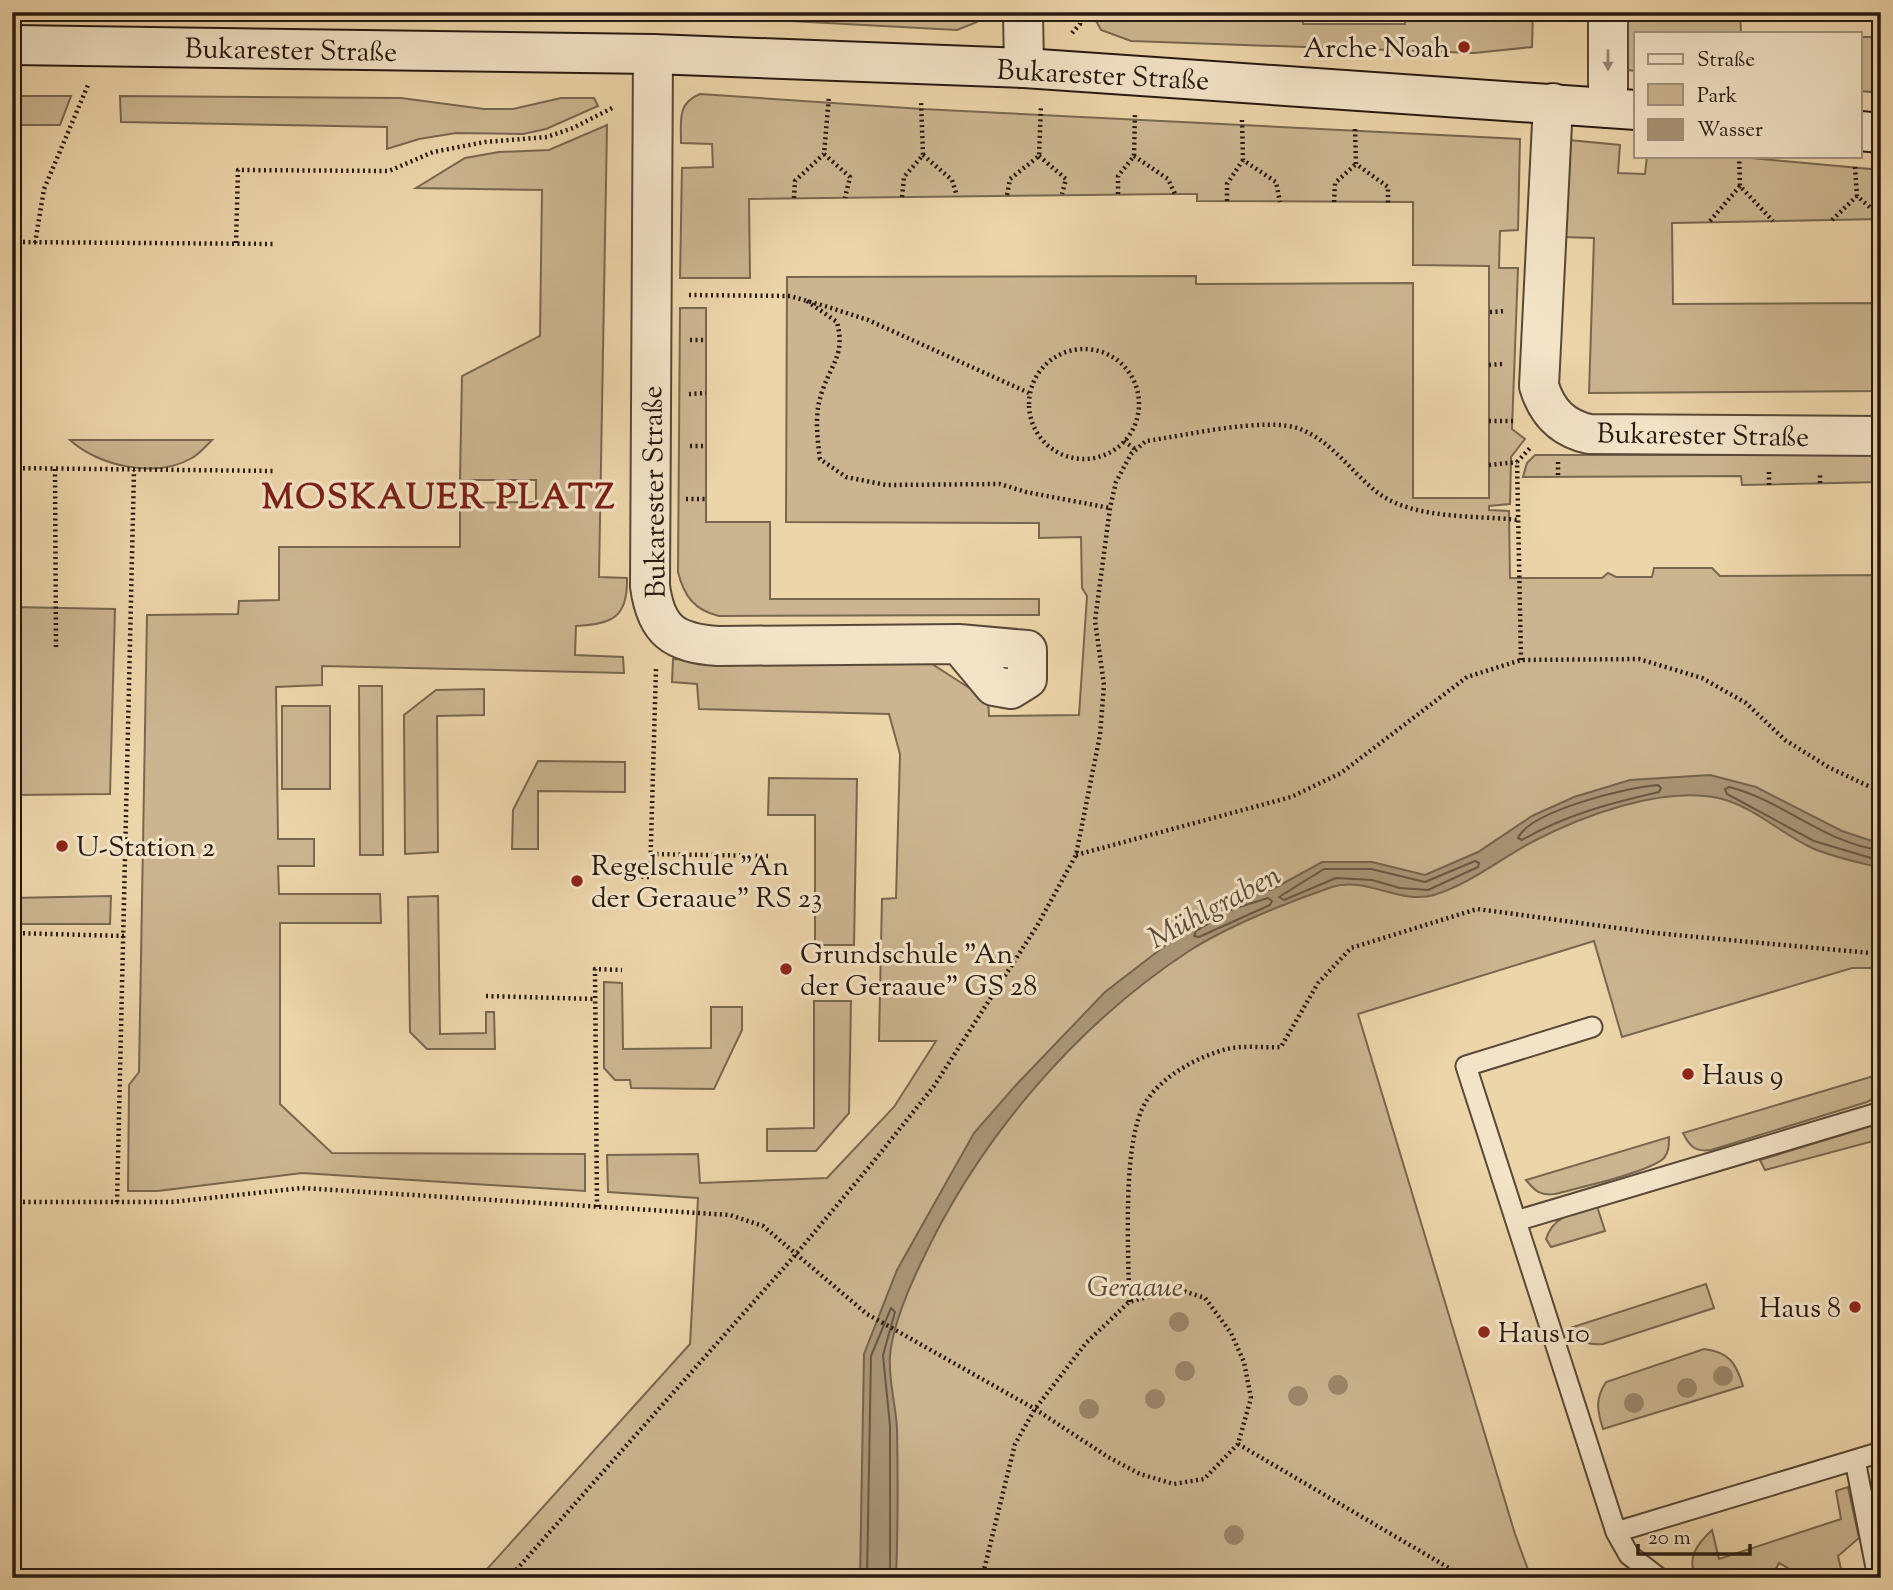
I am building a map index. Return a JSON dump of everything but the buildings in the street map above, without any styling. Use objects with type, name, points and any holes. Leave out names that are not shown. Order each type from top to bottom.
[{"type":"street","points":[[1023,12],[1024,68]]},
{"type":"street","points":[[1608,12],[1622,109]]},
{"type":"street","name":"Bukarester Straße","points":[[12,45],[653,54],[1024,68],[1622,109]]},
{"type":"street","name":"Bukarester Straße","points":[[653,54],[650,586],[659,623],[668,632],[684,640],[718,646],[959,644]]},
{"type":"street","name":"Bukarester Straße","points":[[1553,103],[1539,386],[1547,429],[1572,430],[1589,435],[1881,436]]},
{"type":"lane","points":[[1592,1027],[1466,1066],[1616,1532],[1629,1555],[1659,1578]]},
{"type":"lane","points":[[1516,1221],[1881,1112]]},
{"type":"lane","points":[[1616,1532],[1881,1452]]},
{"type":"lane","points":[[1855,1460],[1878,1578]]},
{"type":"path","points":[[1069,37],[1080,24],[1080,12]]},
{"type":"path","points":[[35,243],[44,189],[88,85]]},
{"type":"path","points":[[793,198],[795,181],[824,154],[829,95]]},
{"type":"path","points":[[902,197],[904,177],[923,156],[921,99]]},
{"type":"path","points":[[1007,195],[1010,179],[1039,156],[1041,104]]},
{"type":"path","points":[[236,243],[238,170],[389,171],[433,152],[485,142],[547,137],[573,128],[618,105]]},
{"type":"path","points":[[1118,194],[1118,176],[1134,156],[1135,109]]},
{"type":"path","points":[[1227,201],[1227,184],[1242,160],[1242,115]]},
{"type":"path","points":[[1334,202],[1335,183],[1356,164],[1355,121]]},
{"type":"path","points":[[1832,220],[1857,196],[1865,141]]},
{"type":"path","points":[[824,154],[850,177],[845,198]]},
{"type":"path","points":[[923,156],[952,180],[957,196]]},
{"type":"path","points":[[1039,156],[1066,179],[1062,194]]},
{"type":"path","points":[[1134,156],[1168,179],[1175,194]]},
{"type":"path","points":[[1738,158],[1740,186],[1773,221]]},
{"type":"path","points":[[1242,160],[1276,182],[1280,202]]},
{"type":"path","points":[[1356,164],[1388,187],[1388,202]]},
{"type":"path","points":[[1710,221],[1740,186]]},
{"type":"path","points":[[1857,196],[1881,218]]},
{"type":"path","points":[[12,242],[276,244]]},
{"type":"path","points":[[684,295],[790,296],[868,320],[1029,393]]},
{"type":"path","points":[[807,301],[837,322],[841,339],[838,361],[823,388],[816,420],[820,459],[846,477],[886,485],[1000,484],[1026,492],[1110,508]]},
{"type":"path","points":[[1079,348],[1097,350],[1114,357],[1127,369],[1136,384],[1139,402],[1137,419],[1124,441],[1099,457],[1080,459],[1062,455],[1046,445],[1035,430],[1029,412],[1029,393],[1035,376],[1047,363],[1062,353],[1079,348]]},
{"type":"path","points":[[1489,421],[1522,420],[1547,429],[1517,462],[1489,465]]},
{"type":"path","points":[[509,1578],[797,1253],[934,1086],[1037,926],[1076,855],[1100,735],[1104,685],[1095,621],[1110,508],[1116,482],[1136,450],[1146,442],[1215,431],[1272,425],[1298,428],[1325,443],[1378,493],[1407,509],[1518,520]]},
{"type":"path","points":[[1124,441],[1136,450]]},
{"type":"path","points":[[1517,462],[1521,660]]},
{"type":"path","points":[[12,468],[274,471]]},
{"type":"path","points":[[55,469],[56,649]]},
{"type":"path","points":[[117,1202],[134,470]]},
{"type":"path","points":[[625,876],[650,877],[656,659]]},
{"type":"path","points":[[1076,855],[1291,797],[1341,773],[1467,677],[1521,660],[1639,659],[1702,678],[1746,703],[1785,740],[1830,768],[1881,792]]},
{"type":"path","points":[[651,854],[768,856]]},
{"type":"path","points":[[1129,1302],[1130,1192],[1134,1130],[1147,1100],[1188,1063],[1229,1049],[1281,1047],[1318,983],[1351,948],[1477,908],[1654,933],[1881,954]]},
{"type":"path","points":[[12,933],[125,936]]},
{"type":"path","points":[[597,1207],[595,969],[622,970]]},
{"type":"path","points":[[486,996],[595,999]]},
{"type":"path","points":[[12,1202],[172,1202],[302,1188],[730,1215],[763,1226],[797,1253],[846,1300],[867,1314],[1035,1409],[1140,1474],[1174,1483],[1204,1479],[1238,1444],[1251,1398],[1244,1362],[1231,1333],[1205,1298],[1177,1289],[1129,1302],[1086,1343],[1035,1409],[1014,1444],[982,1578]]},
{"type":"path","points":[[1238,1444],[1466,1578]]},
{"type":"green space","points":[[621,12],[981,12],[977,22],[957,30]]},
{"type":"green space","name":"Arche Noah","points":[[1091,12],[1303,12],[1303,24],[1405,24],[1404,12],[1533,12],[1532,47],[1474,53],[1131,41],[1101,30]]},
{"type":"green space","points":[[1628,12],[1740,12],[1741,32],[1634,32],[1634,71],[1628,70]]},
{"type":"green space","points":[[1862,37],[1881,37],[1881,93],[1862,91]]},
{"type":"green space","name":"Geraaue","points":[[700,94],[922,109],[1520,139],[1518,230],[1500,231],[1499,268],[1518,268],[1512,429],[1525,439],[1511,457],[1510,504],[1489,506],[1489,510],[1509,511],[1510,578],[1602,578],[1608,573],[1616,577],[1652,577],[1654,568],[1712,568],[1720,576],[1881,575],[1881,984],[1874,968],[1852,968],[1622,1037],[1594,941],[1358,1014],[1515,1534],[1530,1575],[1534,1578],[479,1578],[690,1344],[698,1198],[608,1192],[607,1155],[698,1154],[700,1183],[827,1178],[894,1107],[936,1041],[879,1041],[882,899],[896,898],[900,754],[889,714],[699,709],[697,684],[672,682],[673,659],[932,664],[988,700],[989,716],[1079,715],[1087,596],[1082,588],[1081,537],[1039,538],[1039,523],[786,522],[787,277],[1196,276],[1196,284],[1413,283],[1413,498],[1489,498],[1489,266],[1413,265],[1413,202],[1197,201],[1197,194],[749,199],[750,278],[680,278],[682,168],[713,167],[712,144],[681,143],[684,108],[687,102]]},
{"type":"green space","points":[[12,96],[71,96],[60,125],[12,125]]},
{"type":"green space","points":[[120,96],[401,98],[484,109],[513,109],[561,98],[594,98],[598,106],[546,129],[523,134],[456,133],[419,139],[387,149],[387,127],[121,122]]},
{"type":"green space","points":[[607,125],[599,577],[627,578],[627,591],[625,602],[615,616],[599,623],[576,626],[575,655],[623,657],[624,673],[322,666],[322,685],[276,687],[278,839],[314,839],[314,866],[278,866],[279,894],[380,894],[381,923],[280,923],[280,1104],[332,1153],[585,1154],[585,1191],[302,1173],[158,1191],[128,1191],[129,1085],[139,1072],[147,615],[238,614],[239,601],[279,600],[279,547],[460,547],[460,503],[536,502],[536,480],[460,480],[462,376],[540,336],[542,190],[416,188],[465,158],[499,152],[549,150]]},
{"type":"green space","points":[[1569,140],[1620,145],[1618,173],[1645,174],[1647,158],[1752,158],[1881,170],[1881,219],[1672,223],[1673,304],[1881,303],[1881,391],[1589,393],[1594,238],[1563,237]]},
{"type":"green space","points":[[680,308],[706,308],[706,522],[770,522],[770,599],[1039,599],[1039,615],[719,616],[703,610],[691,601],[678,572]]},
{"type":"green space","points":[[70,440],[212,440],[195,456],[178,464],[145,468],[111,463],[96,457]]},
{"type":"green space","points":[[1535,455],[1881,455],[1881,482],[1742,485],[1741,476],[1523,477],[1527,463]]},
{"type":"green space","points":[[12,607],[115,609],[110,794],[12,795]]},
{"type":"green space","points":[[359,686],[382,686],[383,855],[360,855]]},
{"type":"green space","points":[[484,689],[484,715],[437,716],[438,852],[405,854],[404,715],[436,690]]},
{"type":"green space","points":[[282,706],[330,706],[330,789],[282,789]]},
{"type":"green space","points":[[538,761],[625,762],[625,792],[538,791],[538,849],[512,849],[513,810]]},
{"type":"green space","points":[[769,778],[857,779],[854,945],[815,945],[815,815],[768,815]]},
{"type":"green space","points":[[111,896],[110,924],[12,924],[12,898]]},
{"type":"green space","points":[[438,896],[440,1034],[486,1033],[486,1012],[494,1012],[495,1049],[427,1049],[410,1032],[408,897]]},
{"type":"green space","points":[[604,982],[622,983],[623,1049],[711,1048],[711,1007],[742,1007],[742,1030],[714,1089],[631,1088],[630,1080],[615,1080],[604,1068]]},
{"type":"green space","points":[[814,1001],[851,1001],[849,1113],[816,1151],[767,1151],[767,1129],[814,1128]]},
{"type":"green space","points":[[1877,1075],[1881,1086],[1878,1096],[1867,1102],[1711,1150],[1694,1148],[1683,1133]]},
{"type":"green space","points":[[1881,1123],[1881,1139],[1765,1170],[1760,1160]]},
{"type":"green space","points":[[1669,1137],[1668,1151],[1664,1158],[1644,1169],[1612,1179],[1555,1194],[1538,1192],[1526,1180]]},
{"type":"green space","points":[[1597,1206],[1605,1231],[1551,1247],[1546,1239],[1554,1225],[1566,1216]]},
{"type":"green space","points":[[1706,1284],[1714,1308],[1603,1344],[1584,1342],[1570,1328]]},
{"type":"green space","points":[[1704,1349],[1720,1353],[1730,1360],[1743,1386],[1603,1429],[1598,1405],[1606,1382]]},
{"type":"green space","points":[[1848,1487],[1859,1538],[1838,1556],[1843,1578],[1805,1578],[1779,1563],[1771,1578],[1697,1578],[1692,1564],[1693,1558],[1702,1540],[1712,1530],[1719,1559],[1841,1519],[1836,1491]]},
{"type":"water","points":[[1710,775],[1756,787],[1842,831],[1881,844],[1881,868],[1810,847],[1742,806],[1718,798],[1696,795],[1647,800],[1574,822],[1520,849],[1472,878],[1434,895],[1408,896],[1370,887],[1345,885],[1332,887],[1278,907],[1189,951],[1107,1014],[1069,1050],[1001,1130],[944,1217],[911,1285],[898,1320],[890,1355],[897,1429],[896,1578],[860,1578],[864,1354],[897,1270],[974,1133],[1105,992],[1192,925],[1230,902],[1273,889],[1322,862],[1372,862],[1425,875],[1478,852],[1532,816],[1574,797],[1630,780]]},
{"type":"place","name":"Arche Noah","points":[[1464,47]]},
{"type":"place","name":"U-Station 2","points":[[62,846]]},
{"type":"place","name":"Regelschule \"An der Geraaue\" RS 23","points":[[577,881]]},
{"type":"place","name":"Grundschule \"An der Geraaue\" GS 28","points":[[786,969]]},
{"type":"place","name":"Haus 9","points":[[1688,1074]]},
{"type":"place","name":"Haus 8","points":[[1855,1307]]},
{"type":"place","name":"Haus 10","points":[[1484,1332]]},
{"type":"district","name":"MOSKAUER PLATZ","points":[[439,496]]},
{"type":"water label","name":"Mühlgraben","points":[[1214,906]]}]
